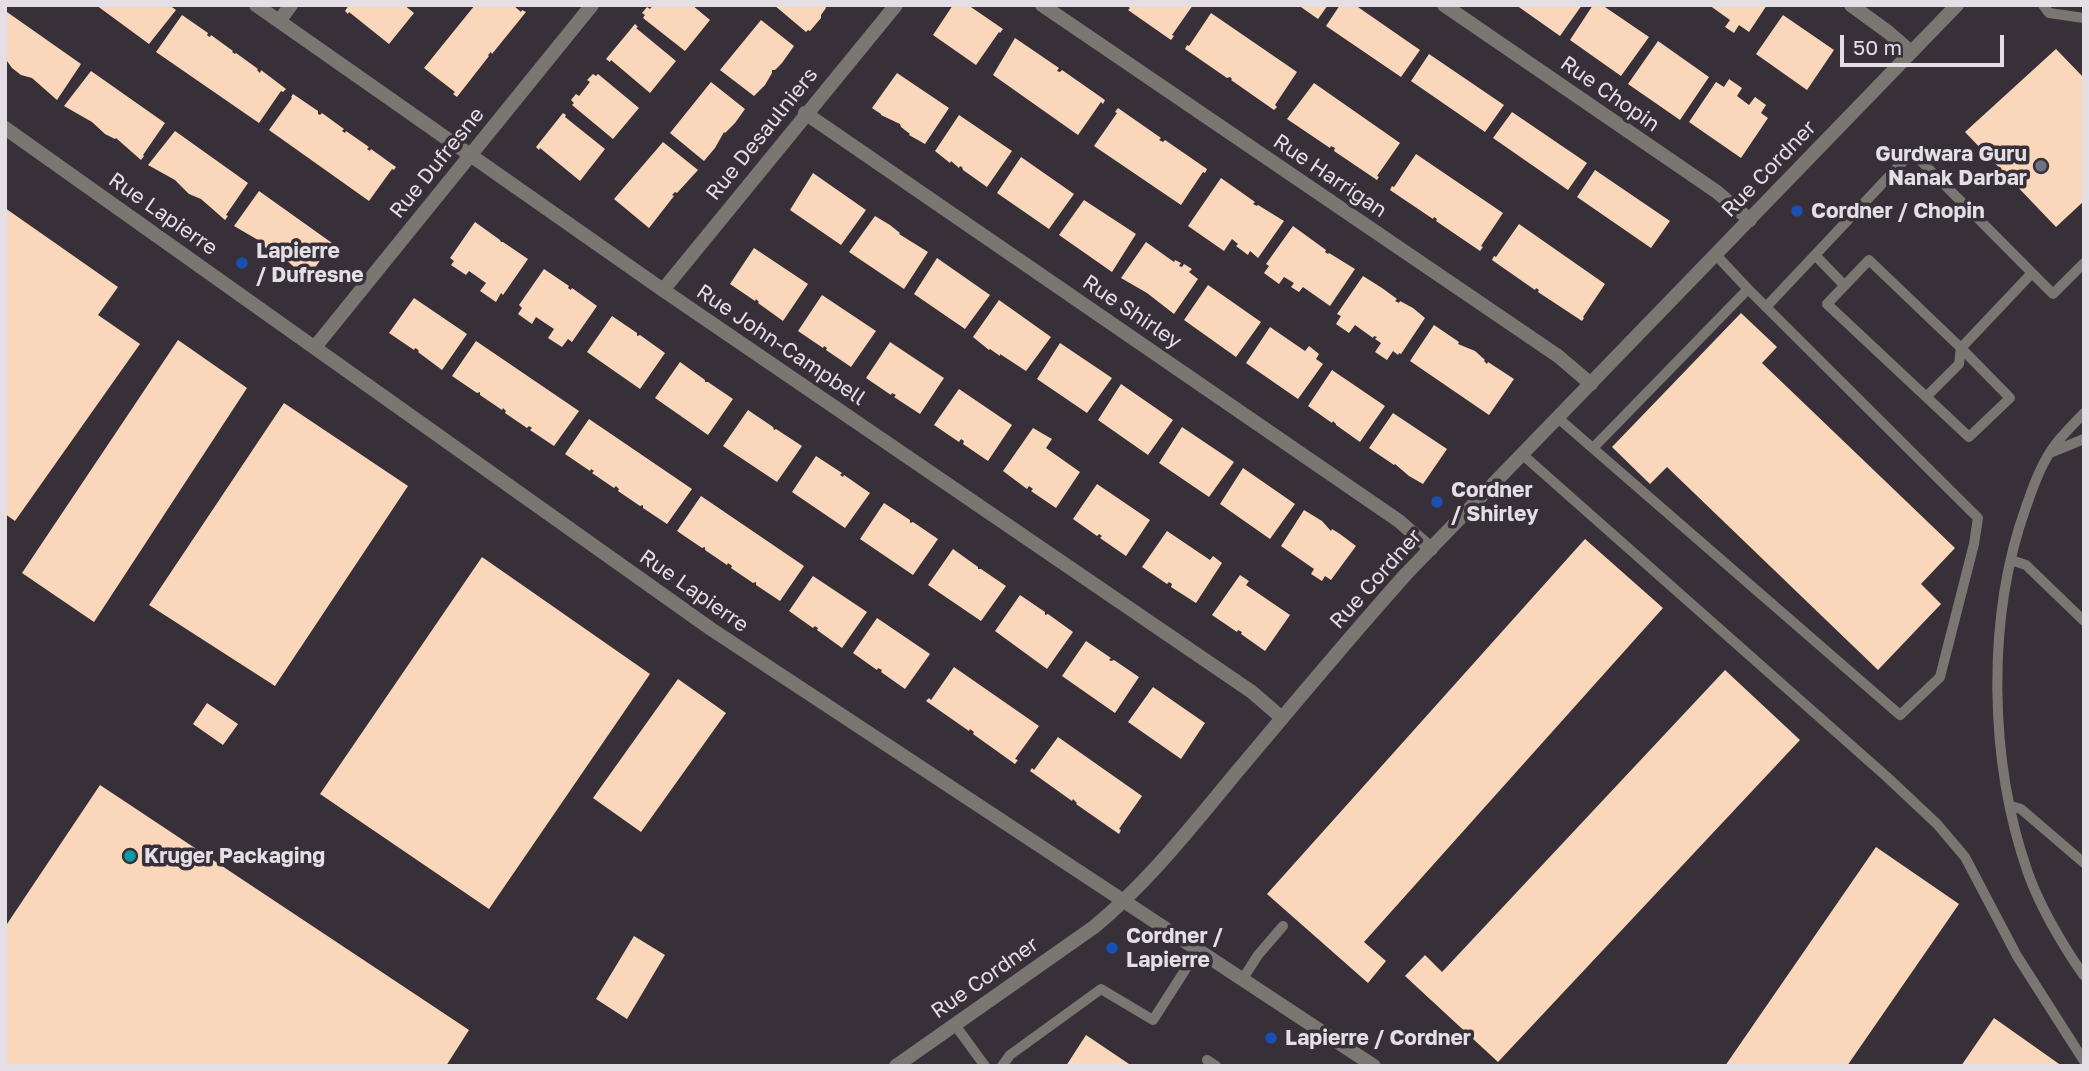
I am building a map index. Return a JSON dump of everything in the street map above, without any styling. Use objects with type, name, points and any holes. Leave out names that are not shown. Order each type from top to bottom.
[{"type":"street","name":"Rue John-Campbell","points":[[256,5],[663,290],[1252,692],[1282,718]]},
{"type":"street","points":[[279,21],[292,5]]},
{"type":"street","name":"Rue Dufresne","points":[[315,347],[592,5]]},
{"type":"street","name":"Rue Desaulniers","points":[[663,290],[896,5]]},
{"type":"street","name":"Rue Harrigan","points":[[1042,5],[1558,356],[1591,384]]},
{"type":"street","name":"Rue Chopin","points":[[1444,5],[1717,192],[1750,220]]},
{"type":"street","points":[[1850,5],[1911,52]]},
{"type":"street","name":"Rue Cordner","points":[[896,1066],[1094,927],[1124,901],[1177,844],[1382,601],[1957,5]]},
{"type":"street","name":"Rue Shirley","points":[[805,113],[1399,521],[1431,549]]},
{"type":"street","name":"Rue Lapierre","points":[[5,128],[711,629],[1374,1066]]},
{"type":"lane","points":[[2043,5],[2049,13],[2084,18]]},
{"type":"lane","points":[[1766,307],[1912,152],[2053,294],[2084,263]]},
{"type":"lane","points":[[1559,418],[1900,715],[1940,677],[1974,544],[1978,518],[1716,255]]},
{"type":"lane","points":[[1815,255],[1844,285]]},
{"type":"lane","points":[[1869,260],[1961,348],[2010,398],[1969,437],[1827,304],[1869,260]]},
{"type":"lane","points":[[1926,397],[1958,364],[1961,348],[2032,273]]},
{"type":"lane","points":[[1593,448],[1748,289]]},
{"type":"lane","points":[[2084,413],[2063,435],[2050,454],[2031,493],[2019,527],[2003,604],[1999,684],[2003,755],[2011,806],[2028,871],[2046,914],[2084,976]]},
{"type":"lane","points":[[2050,454],[2084,439]]},
{"type":"lane","points":[[1523,455],[1937,824],[1965,857],[2017,956],[2084,1061]]},
{"type":"lane","points":[[2011,560],[2025,565],[2084,621]]},
{"type":"lane","points":[[2011,806],[2021,809],[2084,863]]},
{"type":"lane","points":[[1242,980],[1258,955],[1283,926]]},
{"type":"lane","points":[[1002,1066],[1010,1055],[1101,989],[1153,1020],[1198,950]]},
{"type":"lane","points":[[955,1025],[985,1066]]},
{"type":"building","points":[[96,5],[169,5],[176,10],[149,44]]},
{"type":"building","points":[[349,5],[404,5],[414,13],[389,44],[349,12],[348,14],[345,11]]},
{"type":"building","points":[[475,5],[513,5],[521,12],[526,12],[492,54],[491,52],[488,55],[457,97],[453,94],[455,92],[424,68]]},
{"type":"building","points":[[653,5],[692,5],[710,20],[685,51],[643,18],[645,15],[642,13]]},
{"type":"building","points":[[774,5],[825,5],[826,8],[821,18],[806,32]]},
{"type":"building","points":[[953,5],[968,5],[1003,29],[976,65],[933,35]]},
{"type":"building","points":[[1126,5],[1193,5],[1171,40],[1128,10],[1130,8]]},
{"type":"building","points":[[1298,5],[1328,5],[1318,19]]},
{"type":"building","points":[[1340,5],[1355,5],[1420,50],[1401,77],[1326,26]]},
{"type":"building","points":[[1516,5],[1582,5],[1560,36]]},
{"type":"building","points":[[1593,5],[1602,5],[1649,37],[1621,76],[1570,40]]},
{"type":"building","points":[[1709,5],[1767,5],[1749,32],[1739,25],[1734,33],[1725,27],[1730,20]]},
{"type":"building","points":[[7,12],[81,64],[57,100],[32,78],[21,75],[7,61],[5,64]]},
{"type":"building","points":[[1211,13],[1297,72],[1274,110],[1230,77],[1227,78],[1185,49]]},
{"type":"building","points":[[182,15],[286,89],[281,91],[259,123],[156,52]]},
{"type":"building","points":[[1783,15],[1834,50],[1807,90],[1756,54]]},
{"type":"building","points":[[761,20],[794,46],[782,63],[772,70],[765,85],[754,96],[720,70]]},
{"type":"building","points":[[635,24],[638,27],[636,28],[676,61],[650,93],[611,60],[610,62],[606,59]]},
{"type":"building","points":[[1015,38],[1059,68],[1057,71],[1062,70],[1105,100],[1078,135],[993,75]]},
{"type":"building","points":[[1658,41],[1709,77],[1680,120],[1628,84]]},
{"type":"building","name":"Gurdwara Guru Nanak Darbar","points":[[2056,49],[2084,78],[2084,201],[2056,227],[1965,132]]},
{"type":"building","points":[[1429,54],[1504,105],[1485,132],[1411,81]]},
{"type":"building","points":[[91,71],[165,123],[141,160],[116,138],[105,134],[92,122],[64,106]]},
{"type":"building","points":[[897,73],[949,108],[925,144],[909,135],[900,124],[872,108]]},
{"type":"building","points":[[593,74],[598,74],[639,108],[613,139],[572,105],[574,103],[571,100],[576,94],[579,96]]},
{"type":"building","points":[[1729,79],[1742,88],[1737,96],[1749,105],[1755,97],[1766,105],[1761,113],[1768,118],[1741,158],[1689,122],[1716,82],[1724,87]]},
{"type":"building","points":[[711,82],[745,109],[724,132],[704,161],[670,133]]},
{"type":"building","points":[[1314,83],[1400,143],[1377,176],[1377,180],[1334,151],[1335,148],[1330,148],[1287,119]]},
{"type":"building","points":[[293,94],[396,167],[369,201],[269,130]]},
{"type":"building","points":[[1118,108],[1161,138],[1159,140],[1165,140],[1207,169],[1181,205],[1094,146]]},
{"type":"building","points":[[1512,112],[1587,163],[1568,190],[1493,138]]},
{"type":"building","points":[[563,113],[605,149],[580,181],[536,147]]},
{"type":"building","points":[[959,115],[1012,151],[987,187],[962,167],[959,168],[951,161],[950,163],[935,151]]},
{"type":"building","points":[[175,131],[248,183],[225,220],[201,199],[189,194],[175,180],[148,165]]},
{"type":"building","points":[[663,142],[698,170],[672,195],[674,196],[649,228],[614,199]]},
{"type":"building","points":[[1416,154],[1503,213],[1480,251],[1436,221],[1437,219],[1433,219],[1390,190]]},
{"type":"building","points":[[1021,157],[1074,194],[1049,229],[997,193]]},
{"type":"building","points":[[1595,170],[1670,221],[1651,248],[1577,197]]},
{"type":"building","points":[[813,173],[866,210],[841,245],[790,210]]},
{"type":"building","points":[[1221,178],[1255,202],[1253,204],[1284,221],[1258,258],[1250,251],[1248,255],[1236,246],[1238,244],[1232,239],[1224,251],[1188,226]]},
{"type":"building","points":[[259,191],[332,243],[309,280],[284,258],[272,254],[258,240],[234,226]]},
{"type":"building","points":[[1084,200],[1136,234],[1112,272],[1059,235]]},
{"type":"building","points":[[5,208],[118,287],[98,315],[140,344],[15,521],[5,514]]},
{"type":"building","points":[[875,216],[928,252],[904,289],[849,252]]},
{"type":"building","points":[[475,222],[528,259],[496,302],[480,291],[486,283],[469,271],[466,275],[451,265],[454,261],[450,258]]},
{"type":"building","points":[[1519,224],[1605,284],[1582,321],[1492,260]]},
{"type":"building","points":[[1293,226],[1326,250],[1325,252],[1355,269],[1330,306],[1303,287],[1299,292],[1291,287],[1294,283],[1284,277],[1279,284],[1264,273],[1269,266],[1266,264]]},
{"type":"building","points":[[1146,242],[1174,262],[1175,260],[1181,263],[1179,266],[1184,264],[1192,269],[1189,272],[1198,279],[1174,314],[1147,293],[1121,278]]},
{"type":"building","points":[[754,248],[808,284],[783,321],[756,299],[755,301],[730,284]]},
{"type":"building","points":[[937,258],[990,295],[965,329],[914,294]]},
{"type":"building","points":[[544,269],[597,306],[572,342],[568,339],[562,347],[548,338],[554,329],[536,317],[532,324],[518,314],[522,308],[519,305]]},
{"type":"building","points":[[1363,276],[1397,299],[1395,301],[1413,308],[1425,318],[1401,354],[1393,351],[1387,360],[1375,352],[1381,343],[1375,339],[1377,337],[1373,338],[1355,325],[1349,333],[1336,324],[1341,316],[1337,314]]},
{"type":"building","points":[[1208,285],[1261,322],[1236,357],[1184,320]]},
{"type":"building","points":[[822,295],[876,331],[851,367],[826,350],[827,348],[798,331]]},
{"type":"building","points":[[414,298],[467,334],[442,370],[417,349],[414,350],[389,333]]},
{"type":"building","points":[[999,300],[1051,337],[1026,371],[989,350],[973,337]]},
{"type":"building","points":[[1741,313],[1777,347],[1762,363],[1955,548],[1921,584],[1941,604],[1878,670],[1667,467],[1650,484],[1612,447]]},
{"type":"building","points":[[612,316],[665,353],[640,389],[587,352]]},
{"type":"building","points":[[1434,325],[1459,342],[1458,344],[1475,351],[1487,364],[1488,362],[1514,379],[1489,415],[1410,361]]},
{"type":"building","points":[[1270,327],[1305,351],[1309,346],[1319,354],[1316,359],[1323,364],[1298,399],[1246,363]]},
{"type":"building","points":[[178,340],[247,388],[94,622],[22,573]]},
{"type":"building","points":[[476,341],[579,411],[554,446],[530,430],[532,428],[527,428],[505,413],[503,408],[502,410],[480,395],[480,392],[477,393],[452,376]]},
{"type":"building","points":[[890,342],[944,378],[920,414],[894,397],[896,395],[891,395],[866,378]]},
{"type":"building","points":[[1060,343],[1112,378],[1087,413],[1037,379]]},
{"type":"building","points":[[680,362],[733,399],[708,435],[655,398]]},
{"type":"building","points":[[1332,370],[1385,406],[1360,442],[1308,406]]},
{"type":"building","points":[[1121,384],[1173,420],[1148,455],[1098,420]]},
{"type":"building","points":[[959,389],[1012,425],[988,461],[963,444],[961,439],[959,442],[934,425]]},
{"type":"building","points":[[284,403],[408,486],[275,686],[149,605]]},
{"type":"building","points":[[748,410],[774,430],[802,446],[777,482],[723,446]]},
{"type":"building","points":[[1393,413],[1447,449],[1423,484],[1369,448]]},
{"type":"building","points":[[589,419],[692,489],[667,524],[643,508],[643,505],[640,506],[618,491],[616,486],[614,488],[592,473],[594,471],[565,454]]},
{"type":"building","points":[[1182,427],[1234,462],[1209,497],[1159,463]]},
{"type":"building","points":[[1033,428],[1052,439],[1046,448],[1080,472],[1056,508],[1031,491],[1033,489],[1029,486],[1027,489],[1003,471]]},
{"type":"building","points":[[816,456],[842,473],[840,475],[870,493],[845,528],[792,492]]},
{"type":"building","points":[[1243,468],[1295,504],[1270,539],[1220,504]]},
{"type":"building","points":[[1097,484],[1150,520],[1126,556],[1100,538],[1102,536],[1097,536],[1073,519]]},
{"type":"building","points":[[701,496],[804,566],[780,601],[756,585],[756,582],[753,583],[728,563],[727,565],[705,550],[705,547],[702,548],[677,531]]},
{"type":"building","points":[[884,503],[910,520],[910,523],[913,522],[938,539],[913,575],[860,539]]},
{"type":"building","points":[[1304,510],[1356,546],[1331,580],[1325,576],[1322,581],[1311,574],[1314,569],[1281,546]]},
{"type":"building","points":[[1167,531],[1210,560],[1213,556],[1222,563],[1196,603],[1171,587],[1169,582],[1167,584],[1142,567]]},
{"type":"building","points":[[1585,539],[1663,608],[1364,942],[1386,961],[1368,983],[1267,894]]},
{"type":"building","points":[[953,549],[1006,586],[981,621],[928,585]]},
{"type":"building","points":[[482,557],[650,674],[489,909],[320,794]]},
{"type":"building","points":[[1240,575],[1249,581],[1246,585],[1290,615],[1265,651],[1241,634],[1242,632],[1237,632],[1212,615]]},
{"type":"building","points":[[813,576],[867,612],[842,648],[817,630],[818,628],[813,628],[789,611]]},
{"type":"building","points":[[1020,595],[1073,632],[1047,669],[995,631]]},
{"type":"building","points":[[877,618],[930,654],[905,689],[881,672],[882,670],[877,670],[853,653]]},
{"type":"building","points":[[1086,641],[1111,658],[1109,660],[1114,660],[1139,677],[1115,713],[1062,676]]},
{"type":"building","points":[[954,667],[1039,726],[1015,759],[1018,760],[1015,764],[973,734],[970,729],[969,731],[926,701],[929,698],[931,700]]},
{"type":"building","points":[[1725,670],[1800,740],[1498,1062],[1405,976],[1425,955],[1442,972]]},
{"type":"building","points":[[678,679],[726,713],[641,832],[593,798]]},
{"type":"building","points":[[1153,687],[1205,723],[1181,759],[1128,722]]},
{"type":"building","points":[[207,703],[238,724],[223,745],[193,724]]},
{"type":"building","points":[[1058,737],[1142,796],[1119,829],[1119,834],[1030,771],[1032,768],[1034,770]]},
{"type":"building","name":"Kruger Packaging","points":[[100,785],[469,1030],[446,1066],[5,1066],[5,927]]},
{"type":"building","points":[[1876,847],[1959,904],[1847,1066],[1725,1066]]},
{"type":"building","points":[[634,936],[665,955],[627,1019],[596,999]]},
{"type":"building","points":[[1994,1018],[2062,1066],[1961,1066]]},
{"type":"building","points":[[1086,1035],[1132,1066],[1066,1066]]},
{"type":"place","name":"Gurdwara Guru Nanak Darbar","points":[[2041,166]]},
{"type":"place","name":"Cordner / Chopin","points":[[1797,211]]},
{"type":"place","name":"Lapierre / Dufresne","points":[[242,263]]},
{"type":"place","name":"Cordner / Shirley","points":[[1437,502]]},
{"type":"place","name":"Kruger Packaging","points":[[130,856]]},
{"type":"place","name":"Cordner / Lapierre","points":[[1112,948]]},
{"type":"place","name":"Lapierre / Cordner","points":[[1271,1038]]}]
